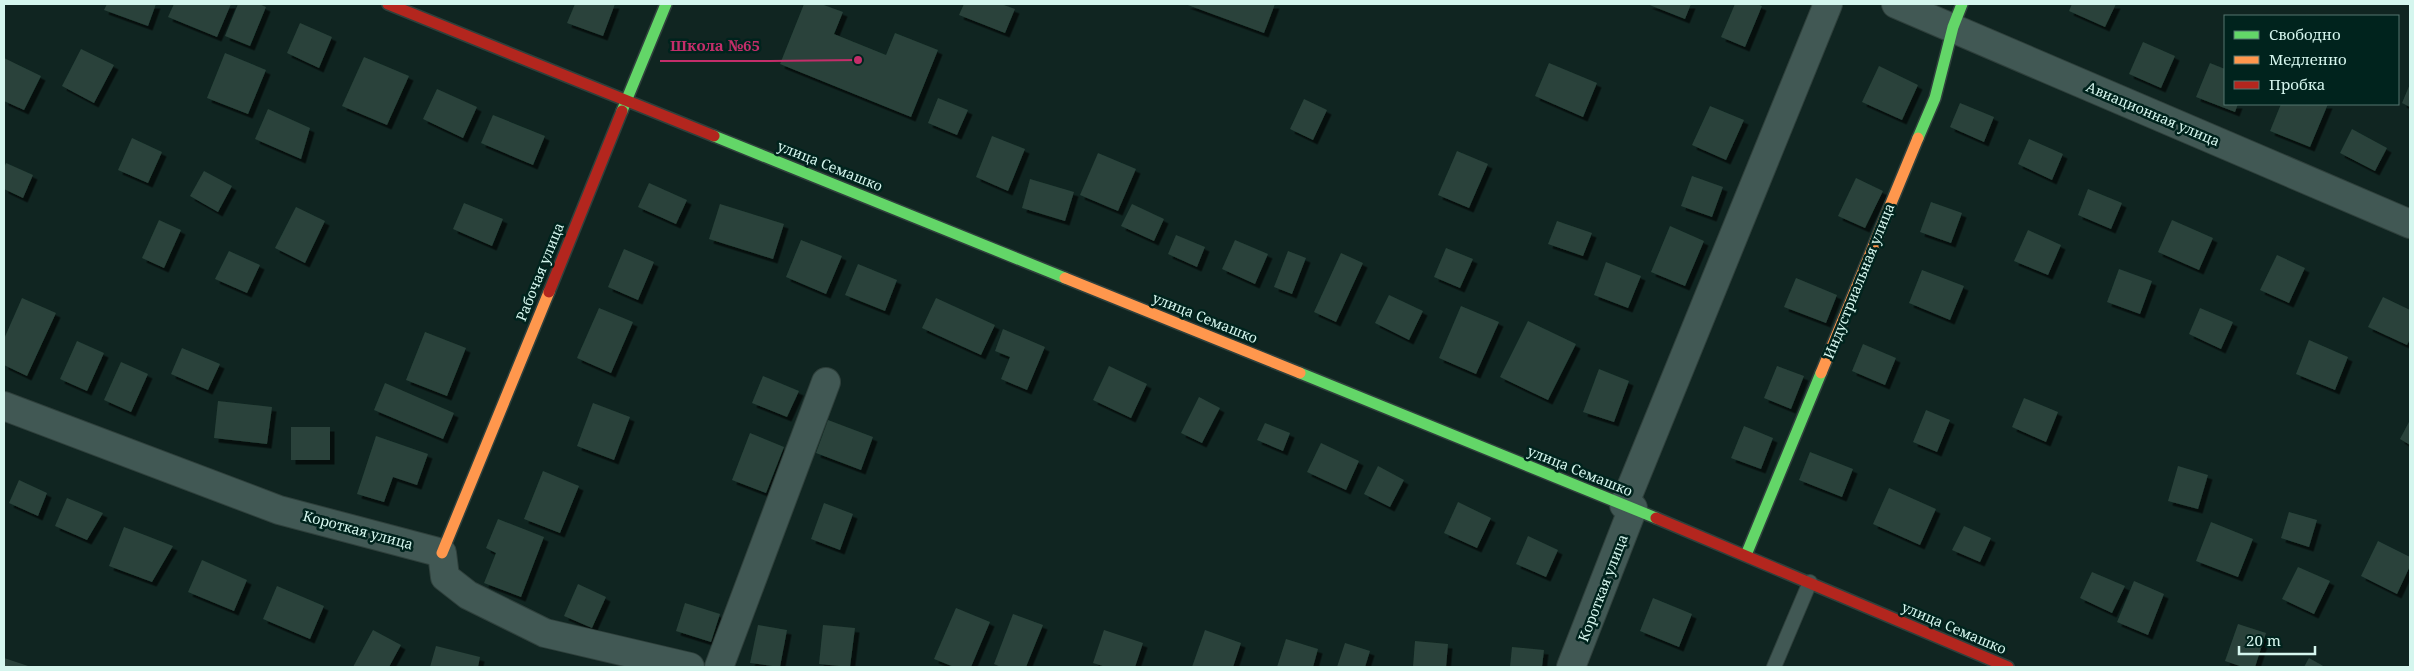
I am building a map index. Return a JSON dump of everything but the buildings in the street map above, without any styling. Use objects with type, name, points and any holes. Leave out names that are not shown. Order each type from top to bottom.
[{"type":"main road","name":"улица Семашко","points":[[388,4],[1628,506],[1810,582],[1994,664],[2008,667]]},
{"type":"main road","name":"Рабочая улица","points":[[442,553],[666,4]]},
{"type":"main road","name":"Индустриальная улица","points":[[1746,555],[1935,98],[1958,15]]},
{"type":"street","points":[[1628,506],[1828,4]]},
{"type":"street","name":"Авиационная улица","points":[[1896,4],[1958,15],[2410,224]]},
{"type":"street","points":[[719,667],[826,382]]},
{"type":"street","name":"Короткая улица","points":[[4,406],[279,510],[442,553]]},
{"type":"street","name":"Короткая улица","points":[[1571,667],[1628,506]]},
{"type":"street","points":[[442,553],[445,577],[468,595],[545,632],[690,667]]},
{"type":"lane","points":[[1774,667],[1810,582]]},
{"type":"traffic: fast","points":[[622,111],[666,4]]},
{"type":"traffic: fast","points":[[1918,138],[1935,98],[1953,27],[1962,4]]},
{"type":"traffic: fast","points":[[714,136],[1065,278]]},
{"type":"traffic: fast","points":[[1300,373],[1656,518]]},
{"type":"traffic: fast","points":[[1746,555],[1821,373]]},
{"type":"traffic: slow","points":[[1821,373],[1918,138]]},
{"type":"traffic: slow","points":[[1065,278],[1300,373]]},
{"type":"traffic: slow","points":[[442,553],[549,292]]},
{"type":"traffic: jam","points":[[388,4],[714,136]]},
{"type":"traffic: jam","points":[[549,292],[622,111]]},
{"type":"traffic: jam","points":[[1656,518],[2008,667]]},
{"type":"place","name":"Школа №65","points":[[858,60]]}]
